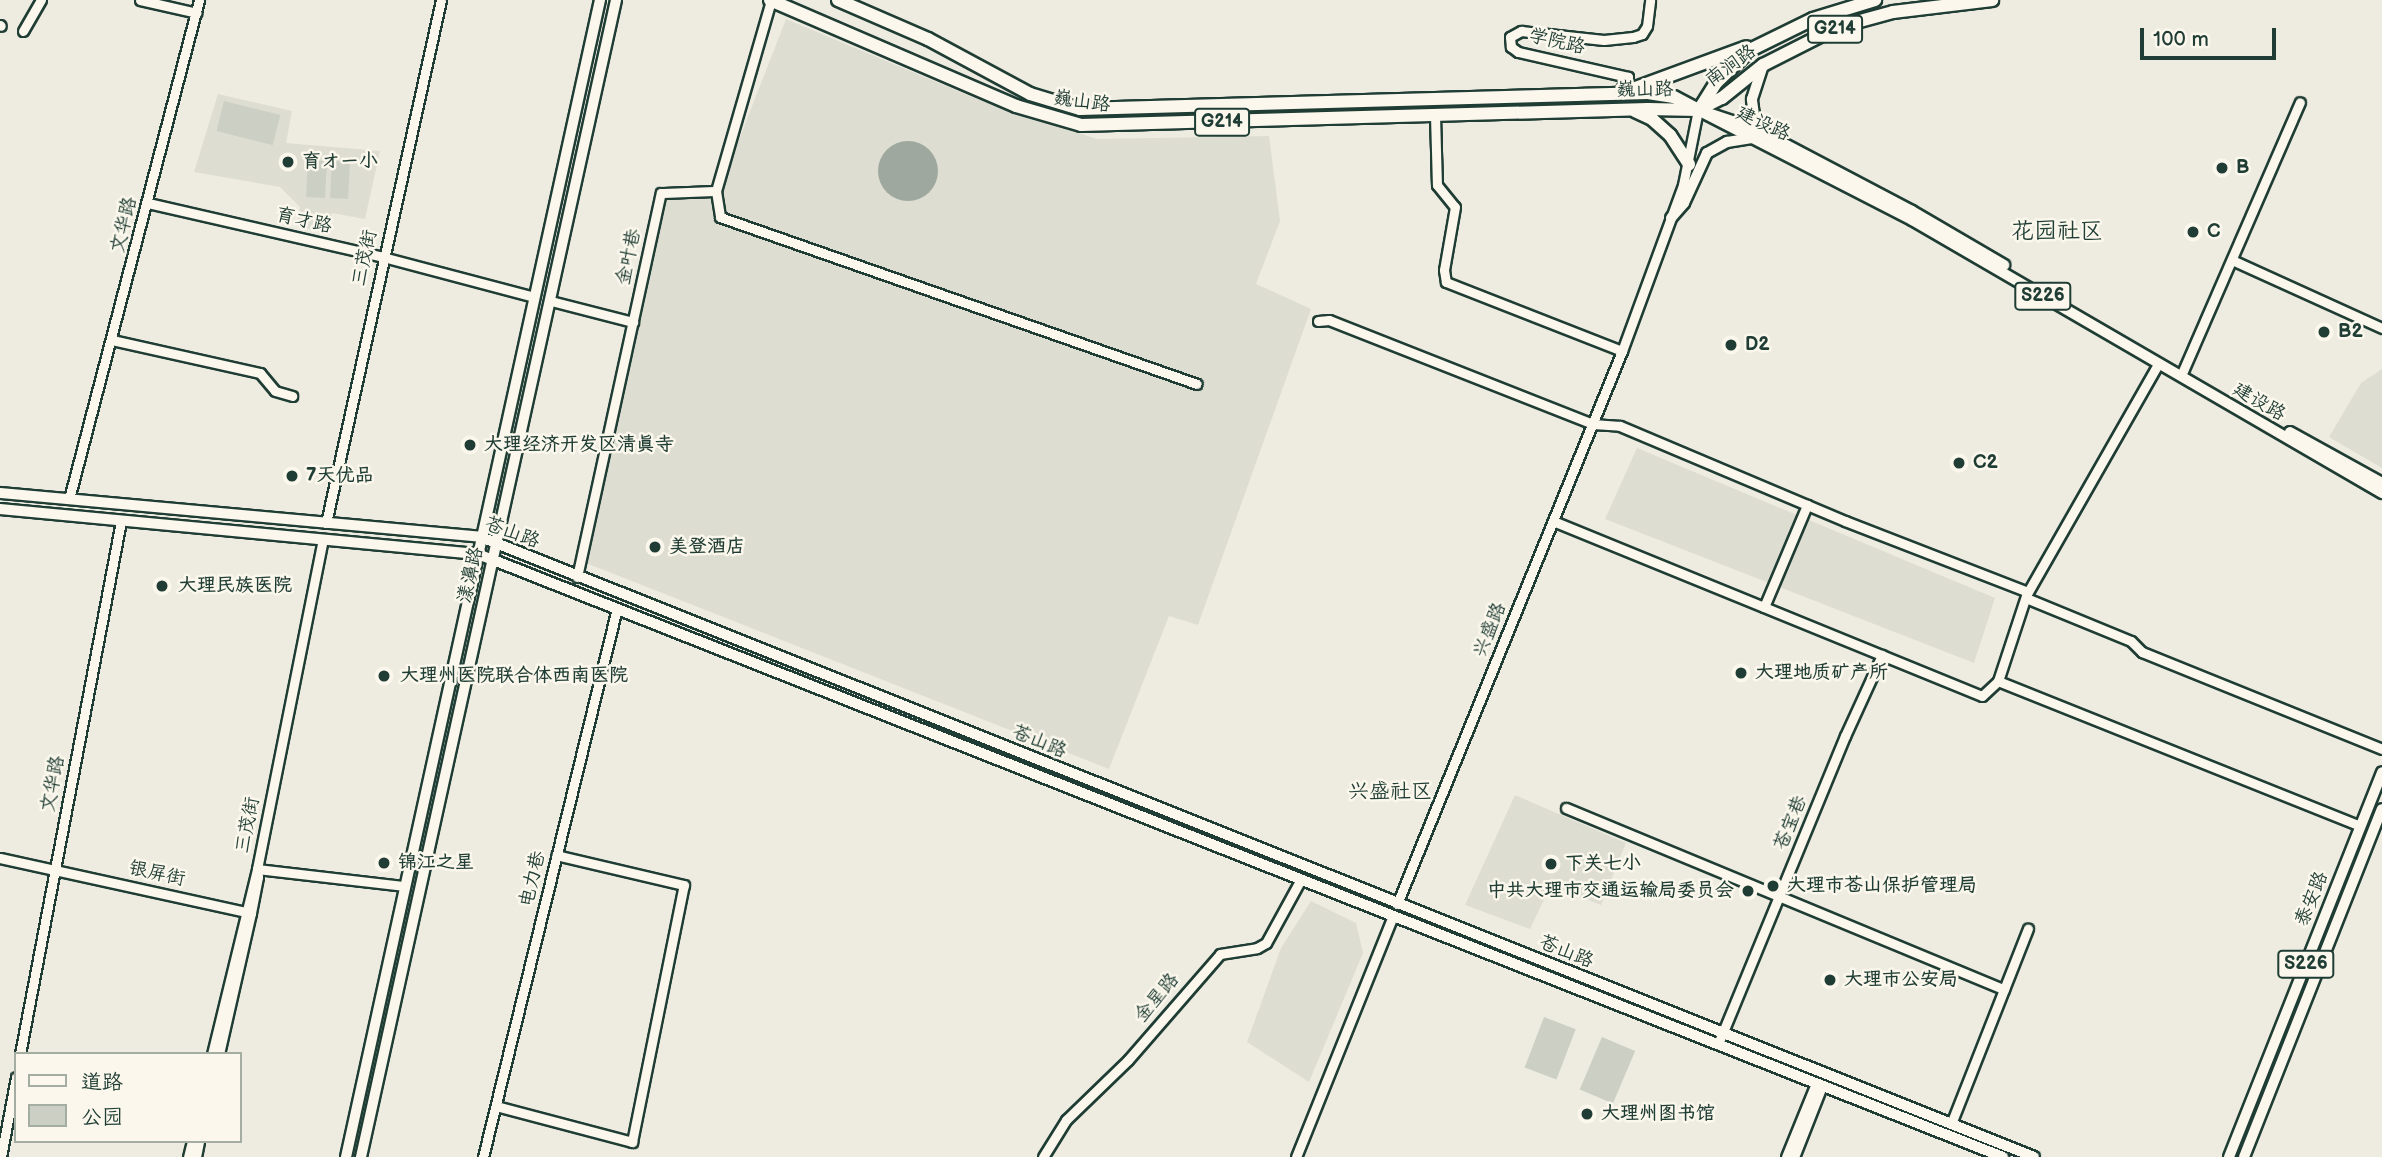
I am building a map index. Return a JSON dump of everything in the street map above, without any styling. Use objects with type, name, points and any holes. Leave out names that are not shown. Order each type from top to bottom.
[{"type":"highway","name":"巍山路","points":[[771,0],[1004,101],[1047,117],[1081,125],[1631,109],[1698,110]]},
{"type":"highway","name":"巍山路","points":[[838,0],[928,39],[1011,85],[1051,103],[1083,109],[1618,94],[1667,95],[1698,110]]},
{"type":"highway","name":"南涧路","points":[[1698,110],[1731,66],[1774,37],[1823,15],[1875,0]]},
{"type":"highway","name":"南涧路","points":[[1698,110],[1723,98],[1763,65],[1847,24],[1945,2],[1992,0]]},
{"type":"highway","points":[[1618,94],[1774,37]]},
{"type":"highway","points":[[1004,101],[1011,85]]},
{"type":"highway","points":[[1081,125],[1083,109]]},
{"type":"highway","points":[[1631,109],[1652,119],[1670,135],[1689,164]]},
{"type":"main road","name":"漾濞路","points":[[346,1157],[600,0]]},
{"type":"main road","name":"漾濞路","points":[[361,1157],[616,0]]},
{"type":"main road","points":[[1671,218],[1684,203],[1707,153],[1727,142],[1756,134],[1752,99],[1763,65]]},
{"type":"main road","name":"建设路","points":[[1698,110],[1718,123],[1756,134],[1912,211],[2183,371],[2382,483]]},
{"type":"main road","name":"建设路","points":[[1756,134],[1912,220],[2382,493]]},
{"type":"main road","name":"苍山路","points":[[0,493],[481,537],[2034,1157]]},
{"type":"main road","name":"苍山路","points":[[0,509],[477,554],[2003,1157]]},
{"type":"main road","name":"泰安路","points":[[2229,1157],[2382,772]]},
{"type":"main road","name":"泰安路","points":[[2244,1157],[2378,832],[2382,810]]},
{"type":"main road","name":"兴盛路","points":[[1393,916],[1398,904]]},
{"type":"street","points":[[23,32],[41,0]]},
{"type":"street","points":[[140,0],[197,13]]},
{"type":"street","name":"文华路","points":[[69,499],[199,0]]},
{"type":"street","name":"三茂街","points":[[326,523],[441,0]]},
{"type":"street","points":[[771,0],[716,191],[720,217],[1198,384]]},
{"type":"street","name":"学院路","points":[[1628,77],[1518,52],[1511,47],[1510,37],[1521,31],[1604,40],[1633,37],[1642,34],[1647,26],[1650,0]]},
{"type":"street","points":[[1618,94],[1628,77],[1655,82]]},
{"type":"street","points":[[2183,371],[2300,102]]},
{"type":"street","name":"兴盛路","points":[[1398,904],[1622,351],[1689,164],[1698,110]]},
{"type":"street","points":[[1435,115],[1437,185],[1455,207],[1444,270],[1446,282],[1622,351]]},
{"type":"street","name":"金叶巷","points":[[577,577],[661,193],[716,191]]},
{"type":"street","name":"育才路","points":[[148,202],[383,257],[534,297]]},
{"type":"street","points":[[2232,260],[2382,328]]},
{"type":"street","points":[[551,302],[633,322]]},
{"type":"street","points":[[1318,321],[1329,320],[1592,424],[1620,426],[2027,593],[2131,641],[2142,652],[2382,749]]},
{"type":"street","points":[[112,340],[260,373],[275,391],[292,396]]},
{"type":"street","points":[[1553,521],[1982,696],[1998,681],[2027,593],[2158,364]]},
{"type":"street","points":[[1765,607],[1808,505]]},
{"type":"street","name":"文华路","points":[[20,1052],[121,521]]},
{"type":"street","name":"三茂街","points":[[213,1052],[258,877],[257,869],[323,540]]},
{"type":"street","name":"电力巷","points":[[483,1157],[617,608]]},
{"type":"street","name":"苍宝巷","points":[[1718,1044],[1845,736],[1882,655]]},
{"type":"street","points":[[1998,681],[2360,826]]},
{"type":"street","points":[[1566,808],[2004,989]]},
{"type":"street","points":[[496,1106],[632,1142],[684,884],[556,855]]},
{"type":"street","name":"银屏街","points":[[0,858],[248,912]]},
{"type":"street","points":[[257,869],[405,886]]},
{"type":"street","name":"金星路","points":[[1043,1157],[1066,1120],[1128,1060],[1188,987],[1220,954],[1257,948],[1266,943],[1301,879]]},
{"type":"street","name":"三茂街","points":[[219,1052],[248,912]]},
{"type":"street","name":"兴盛路","points":[[1296,1157],[1393,916]]},
{"type":"street","points":[[1951,1124],[2028,929]]},
{"type":"street","points":[[1786,1157],[1819,1084]]},
{"type":"street","points":[[1794,1157],[1819,1084]]},
{"type":"street","points":[[1,1157],[14,1088]]},
{"type":"shaded area","points":[[786,19],[977,99],[1097,139],[1269,136],[1280,221],[1256,284],[1311,309],[1198,625],[1169,616],[1109,769],[586,563],[666,197],[719,191]]},
{"type":"shaded area","name":"育オー小","points":[[218,94],[292,111],[286,143],[380,151],[365,219],[332,213],[326,233],[297,226],[300,207],[280,187],[194,172]]},
{"type":"shaded area","points":[[908,141],[925,146],[933,154],[938,171],[933,188],[925,196],[908,201],[891,196],[883,188],[878,171],[883,154],[891,146]]},
{"type":"shaded area","points":[[2382,369],[2382,468],[2329,437],[2361,383]]},
{"type":"shaded area","points":[[1637,448],[1995,598],[1974,663],[1605,519]]},
{"type":"shaded area","name":"下关七小","points":[[1515,795],[1626,843],[1601,905],[1551,885],[1530,929],[1465,905]]},
{"type":"shaded area","points":[[1311,901],[1356,923],[1363,953],[1309,1082],[1247,1042],[1281,948]]},
{"type":"green space","points":[[224,101],[280,115],[273,145],[217,131]]},
{"type":"green space","points":[[308,160],[327,161],[325,198],[306,197]]},
{"type":"green space","points":[[332,161],[350,162],[348,199],[330,198]]},
{"type":"green space","points":[[1544,1017],[1576,1029],[1556,1080],[1525,1067]]},
{"type":"green space","points":[[1602,1037],[1635,1051],[1613,1104],[1580,1089]]},
{"type":"place","name":"育オー小","points":[[288,162]]},
{"type":"place","name":"B","points":[[2222,168]]},
{"type":"place","name":"C","points":[[2193,232]]},
{"type":"place","name":"B2","points":[[2324,332]]},
{"type":"place","name":"D2","points":[[1731,345]]},
{"type":"place","name":"大理经济开发区清真寺","points":[[470,445]]},
{"type":"place","name":"C2","points":[[1959,463]]},
{"type":"place","name":"7天优品","points":[[292,476]]},
{"type":"place","name":"美登酒店","points":[[655,547]]},
{"type":"place","name":"大理民族医院","points":[[162,586]]},
{"type":"place","name":"大理地质矿产所","points":[[1741,673]]},
{"type":"place","name":"大理州医院联合体西南医院","points":[[384,676]]},
{"type":"place","name":"锦江之星","points":[[384,863]]},
{"type":"place","name":"下关七小","points":[[1551,864]]},
{"type":"place","name":"大理市苍山保护管理局","points":[[1773,886]]},
{"type":"place","name":"中共大理市交通运输局委员会","points":[[1748,891]]},
{"type":"place","name":"大理市公安局","points":[[1830,980]]},
{"type":"place","name":"大理州图书馆","points":[[1587,1114]]},
{"type":"district","name":"花园社区","points":[[2057,231]]},
{"type":"district","name":"兴盛社区","points":[[1390,792]]}]
